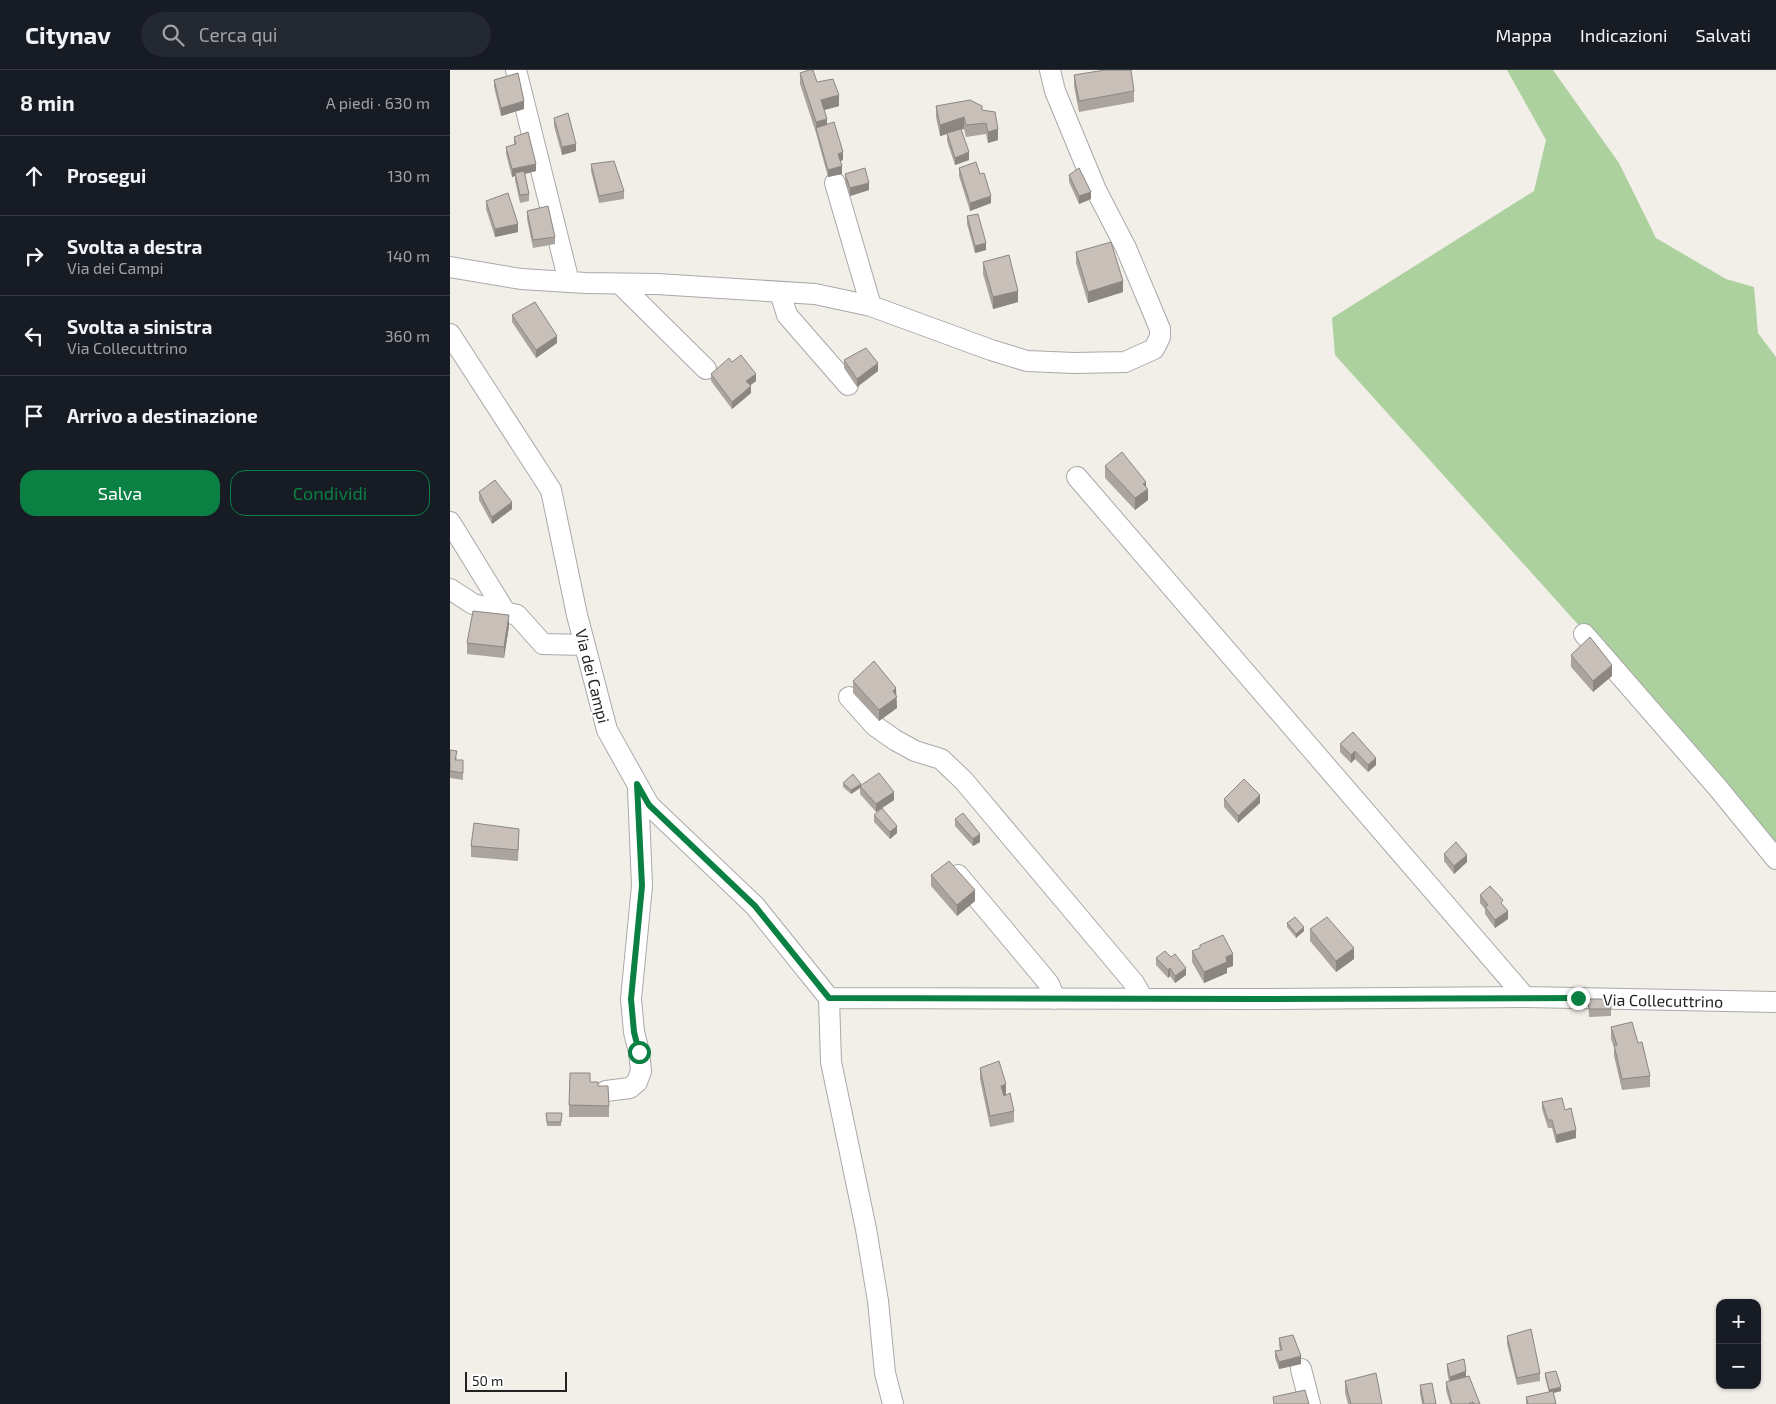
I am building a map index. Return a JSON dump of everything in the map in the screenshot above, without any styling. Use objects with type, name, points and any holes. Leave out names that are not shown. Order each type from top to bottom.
[{"type":"street","points":[[516,70],[569,282]]},
{"type":"street","points":[[450,267],[521,280],[657,284],[815,294],[871,306],[991,350],[1027,360],[1074,363],[1125,362],[1154,349],[1160,337],[1160,330],[1126,248],[1096,190],[1055,91],[1050,70]]},
{"type":"street","points":[[835,183],[871,306]]},
{"type":"street","points":[[620,284],[706,369]]},
{"type":"street","points":[[780,292],[787,315],[848,385]]},
{"type":"street","name":"Via dei Campi","points":[[450,334],[551,490],[585,646],[606,730],[649,805],[755,906],[829,998]]},
{"type":"street","points":[[1077,477],[1525,997]]},
{"type":"street","points":[[450,522],[506,613]]},
{"type":"street","points":[[450,589],[473,604],[517,615],[544,644],[585,646]]},
{"type":"street","points":[[1584,634],[1776,859]]},
{"type":"street","points":[[849,698],[876,726],[895,740],[914,751],[941,759],[964,781],[1134,983],[1143,999]]},
{"type":"street","points":[[606,1091],[630,1088],[637,1082],[641,1070],[634,1032],[631,999],[642,886],[637,784]]},
{"type":"street","points":[[948,863],[1045,978],[1055,999]]},
{"type":"street","name":"Via Collecuttrino","points":[[829,998],[1525,997],[1776,1002]]},
{"type":"street","points":[[829,998],[832,1062],[866,1229],[878,1301],[885,1373],[893,1404]]},
{"type":"street","points":[[1301,1369],[1310,1404]]},
{"type":"green space","points":[[1507,70],[1553,70],[1619,163],[1656,238],[1726,279],[1754,287],[1758,333],[1776,357],[1776,844],[1335,355],[1332,318],[1534,191],[1546,140]]},
{"type":"building","points":[[813,70],[817,82],[833,79],[839,95],[821,100],[827,119],[816,122],[800,73]]},
{"type":"building","points":[[1105,70],[1131,70],[1134,91],[1079,101],[1074,75]]},
{"type":"building","points":[[518,73],[524,101],[501,108],[494,80]]},
{"type":"building","points":[[970,100],[982,106],[982,110],[995,112],[998,129],[988,132],[986,123],[966,125],[964,117],[940,125],[936,106]]},
{"type":"building","points":[[568,113],[576,144],[562,147],[554,118]]},
{"type":"building","points":[[834,122],[843,152],[838,154],[842,166],[828,170],[816,128]]},
{"type":"building","points":[[961,129],[969,152],[955,158],[947,133]]},
{"type":"building","points":[[528,132],[536,164],[512,169],[506,147],[516,144],[514,137]]},
{"type":"building","points":[[614,161],[624,191],[599,196],[591,164]]},
{"type":"building","points":[[976,162],[980,174],[984,173],[991,196],[970,203],[959,168]]},
{"type":"building","points":[[865,168],[869,183],[850,188],[845,174]]},
{"type":"building","points":[[1079,168],[1091,192],[1079,196],[1069,175]]},
{"type":"building","points":[[524,171],[529,194],[520,195],[515,173]]},
{"type":"building","points":[[508,193],[518,224],[495,229],[486,201]]},
{"type":"building","points":[[548,206],[555,237],[533,240],[527,211]]},
{"type":"building","points":[[978,214],[986,243],[975,246],[967,216]]},
{"type":"building","points":[[1111,242],[1123,281],[1088,292],[1076,252]]},
{"type":"building","points":[[1009,255],[1018,291],[993,297],[983,262]]},
{"type":"building","points":[[535,302],[557,336],[536,350],[512,315]]},
{"type":"building","points":[[866,348],[878,363],[857,379],[844,360]]},
{"type":"building","points":[[741,355],[756,374],[746,381],[751,386],[732,402],[711,374],[729,358],[732,362]]},
{"type":"building","points":[[1122,452],[1146,482],[1143,484],[1148,489],[1135,498],[1105,466]]},
{"type":"building","points":[[495,480],[512,502],[492,517],[479,492]]},
{"type":"building","points":[[473,611],[509,615],[504,647],[467,643]]},
{"type":"building","points":[[1590,637],[1612,665],[1593,681],[1571,655]]},
{"type":"building","points":[[874,661],[896,688],[893,691],[897,697],[879,710],[853,681]]},
{"type":"building","points":[[1353,732],[1376,758],[1368,765],[1355,751],[1351,755],[1340,744]]},
{"type":"building","points":[[450,750],[457,751],[455,760],[463,760],[463,773],[450,771]]},
{"type":"building","points":[[879,773],[894,792],[876,804],[860,786]]},
{"type":"building","points":[[853,774],[861,784],[851,790],[843,783]]},
{"type":"building","points":[[1244,779],[1260,795],[1238,816],[1224,799]]},
{"type":"building","points":[[882,808],[897,826],[890,832],[874,815]]},
{"type":"building","points":[[963,813],[980,834],[973,839],[955,819]]},
{"type":"building","points":[[474,823],[519,829],[518,850],[471,846]]},
{"type":"building","points":[[1456,842],[1467,855],[1454,866],[1444,854]]},
{"type":"building","points":[[949,861],[975,890],[957,905],[931,875]]},
{"type":"building","points":[[1490,886],[1503,900],[1501,903],[1508,911],[1495,920],[1485,907],[1488,905],[1480,895]]},
{"type":"building","points":[[1295,917],[1304,927],[1296,934],[1287,923]]},
{"type":"building","points":[[1327,917],[1354,948],[1336,961],[1310,929]]},
{"type":"building","points":[[1223,935],[1233,954],[1226,957],[1227,962],[1204,972],[1192,951],[1200,948],[1200,945]]},
{"type":"building","points":[[1165,951],[1171,957],[1175,954],[1186,968],[1175,976],[1170,968],[1168,970],[1156,958]]},
{"type":"building","points":[[1588,999],[1611,999],[1611,1009],[1589,1009]]},
{"type":"building","points":[[1632,1022],[1638,1043],[1642,1042],[1650,1076],[1622,1079],[1614,1045],[1617,1045],[1611,1027]]},
{"type":"building","points":[[999,1061],[1006,1084],[1001,1086],[1004,1096],[1010,1093],[1014,1111],[990,1116],[980,1068]]},
{"type":"building","points":[[570,1073],[590,1073],[590,1082],[598,1082],[598,1086],[608,1086],[609,1106],[569,1105]]},
{"type":"building","points":[[1562,1098],[1565,1110],[1571,1108],[1576,1130],[1556,1135],[1552,1120],[1548,1120],[1542,1102]]},
{"type":"building","points":[[546,1113],[562,1113],[561,1122],[547,1122]]},
{"type":"building","points":[[1531,1329],[1540,1373],[1517,1378],[1507,1336]]},
{"type":"building","points":[[1293,1335],[1301,1356],[1279,1362],[1275,1351],[1282,1350],[1279,1338]]},
{"type":"building","points":[[1464,1359],[1466,1371],[1450,1377],[1447,1364]]},
{"type":"building","points":[[1556,1371],[1561,1387],[1549,1390],[1545,1373]]},
{"type":"building","points":[[1376,1373],[1382,1404],[1351,1404],[1345,1381]]},
{"type":"building","points":[[1469,1376],[1480,1404],[1474,1404],[1473,1402],[1468,1404],[1452,1404],[1446,1382]]},
{"type":"building","points":[[1432,1383],[1436,1404],[1424,1404],[1420,1385]]},
{"type":"building","points":[[1305,1390],[1309,1404],[1274,1404],[1273,1397]]},
{"type":"building","points":[[1553,1391],[1556,1404],[1528,1404],[1526,1397]]},
{"type":"route","points":[[639,1052],[634,1032],[631,999],[642,886],[637,784],[649,805],[755,906],[829,998],[1578,998]]}]
